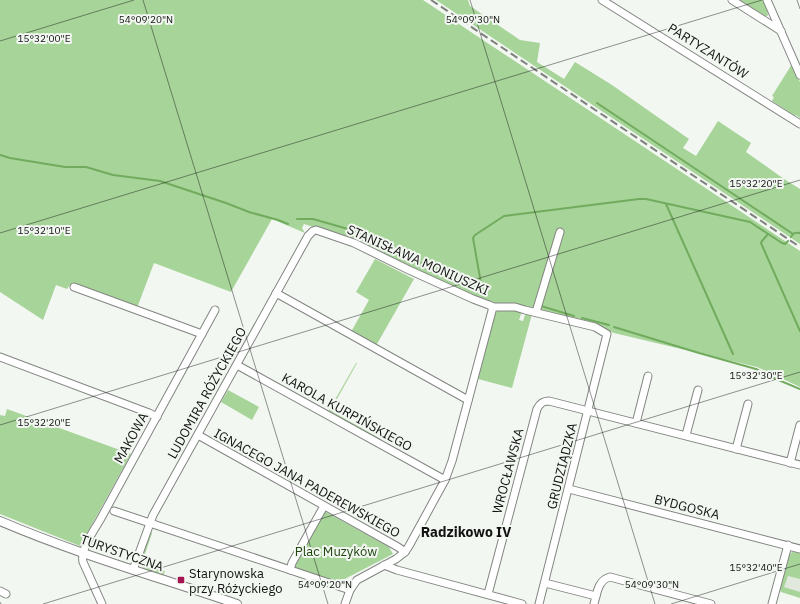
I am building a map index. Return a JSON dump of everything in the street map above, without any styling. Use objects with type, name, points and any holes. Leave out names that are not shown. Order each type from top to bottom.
[{"type":"street","name":"PARTYZANTÓW","points":[[602,0],[800,124]]},
{"type":"street","points":[[732,0],[781,31]]},
{"type":"street","points":[[767,0],[800,75]]},
{"type":"street","name":"STANISŁAWA MONIUSZKI","points":[[311,232],[316,230],[354,243],[415,273],[493,307],[515,308],[536,312],[596,327],[607,334]]},
{"type":"street","name":"LUDOMIRA RÓŻYCKIEGO","points":[[133,570],[153,515],[311,232]]},
{"type":"street","points":[[536,312],[560,232]]},
{"type":"street","points":[[74,287],[202,334]]},
{"type":"street","points":[[276,293],[468,400]]},
{"type":"street","points":[[345,604],[354,584],[361,578],[396,559],[405,552],[445,480],[452,461],[493,307]]},
{"type":"street","name":"MAKOWA","points":[[83,553],[215,310]]},
{"type":"street","name":"GRUDZIĄDZKA","points":[[539,604],[607,334]]},
{"type":"street","points":[[0,357],[157,417]]},
{"type":"street","name":"KAROLA KURPIŃSKIEGO","points":[[237,365],[445,480]]},
{"type":"street","points":[[636,423],[648,376]]},
{"type":"street","points":[[686,435],[698,390]]},
{"type":"street","name":"WROCŁAWSKA","points":[[488,594],[539,404],[544,401],[549,401],[588,411]]},
{"type":"street","points":[[736,449],[748,404]]},
{"type":"street","points":[[588,411],[800,465]]},
{"type":"street","points":[[790,463],[800,426]]},
{"type":"street","name":"IGNACEGO JANA PADEREWSKIEGO","points":[[198,436],[405,552]]},
{"type":"street","name":"BYDGOSKA","points":[[569,489],[800,549]]},
{"type":"street","points":[[290,570],[292,563],[324,506]]},
{"type":"street","points":[[114,511],[350,590]]},
{"type":"street","name":"TURYSTYCZNA","points":[[0,521],[83,553],[237,604]]},
{"type":"street","points":[[772,604],[788,546]]},
{"type":"street","points":[[83,553],[83,562],[102,604]]},
{"type":"street","points":[[384,565],[397,570],[522,604]]},
{"type":"street","points":[[594,604],[602,581],[605,578],[610,577],[711,604]]},
{"type":"street","points":[[545,583],[596,596]]},
{"type":"shaded area","points":[[800,551],[800,597],[782,592],[788,557]]},
{"type":"green space","points":[[0,0],[423,0],[800,251],[800,387],[757,367],[614,333],[600,327],[492,303],[476,298],[366,246],[364,242],[358,238],[356,241],[304,224],[302,228],[305,233],[272,219],[231,292],[154,263],[137,308],[74,284],[69,286],[67,289],[56,285],[43,320],[0,292]]},
{"type":"green space","points":[[436,0],[468,0],[470,6],[520,40],[540,43],[537,62],[564,79],[575,62],[612,85],[689,139],[683,148],[696,156],[718,121],[751,143],[746,152],[800,189],[800,244]]},
{"type":"green space","points":[[740,0],[764,0],[768,15],[764,16]]},
{"type":"green space","points":[[792,64],[800,82],[800,118],[772,101],[774,97],[772,96]]},
{"type":"green space","points":[[375,259],[414,279],[377,344],[381,347],[380,349],[351,332],[369,300],[356,292]]},
{"type":"green space","points":[[500,309],[519,310],[521,314],[519,320],[523,321],[525,315],[528,313],[532,314],[512,388],[478,379],[477,383],[476,380],[493,314]]},
{"type":"green space","points":[[356,363],[332,408],[333,412],[381,439],[380,441],[328,412]]},
{"type":"green space","points":[[228,390],[259,407],[252,420],[221,402]]},
{"type":"green space","points":[[7,409],[131,454],[80,546],[0,514],[0,415],[5,416]]},
{"type":"green space","name":"Plac Muzyków","points":[[324,512],[389,547],[393,554],[337,583],[295,568],[294,565]]},
{"type":"green space","points":[[149,532],[152,533],[142,563],[165,571],[163,576],[146,570],[139,562]]},
{"type":"green space","points":[[796,550],[800,551],[800,579],[788,576],[784,587],[800,592],[800,598],[781,592],[779,588],[787,557]]},
{"type":"waterway","points":[[597,103],[793,234]]},
{"type":"waterway","points":[[0,155],[65,167],[86,167],[113,175],[160,181],[288,224]]},
{"type":"waterway","points":[[297,219],[313,219],[355,231],[479,291],[482,291],[482,289],[473,238],[475,235],[504,216],[646,199],[750,222],[782,243],[785,244],[788,241]]},
{"type":"waterway","points":[[666,204],[733,354]]},
{"type":"waterway","points":[[791,237],[794,233],[800,233]]},
{"type":"waterway","points":[[768,234],[761,243],[800,331]]},
{"type":"waterway","points":[[541,306],[574,316]]},
{"type":"waterway","points":[[582,318],[609,325]]},
{"type":"waterway","points":[[614,327],[756,369],[800,389]]},
{"type":"railway","points":[[431,0],[800,247]]},
{"type":"place","name":"Starynowska przy Różyckiego","points":[[181,580]]},
{"type":"district","name":"Radzikowo IV","points":[[466,532]]}]
